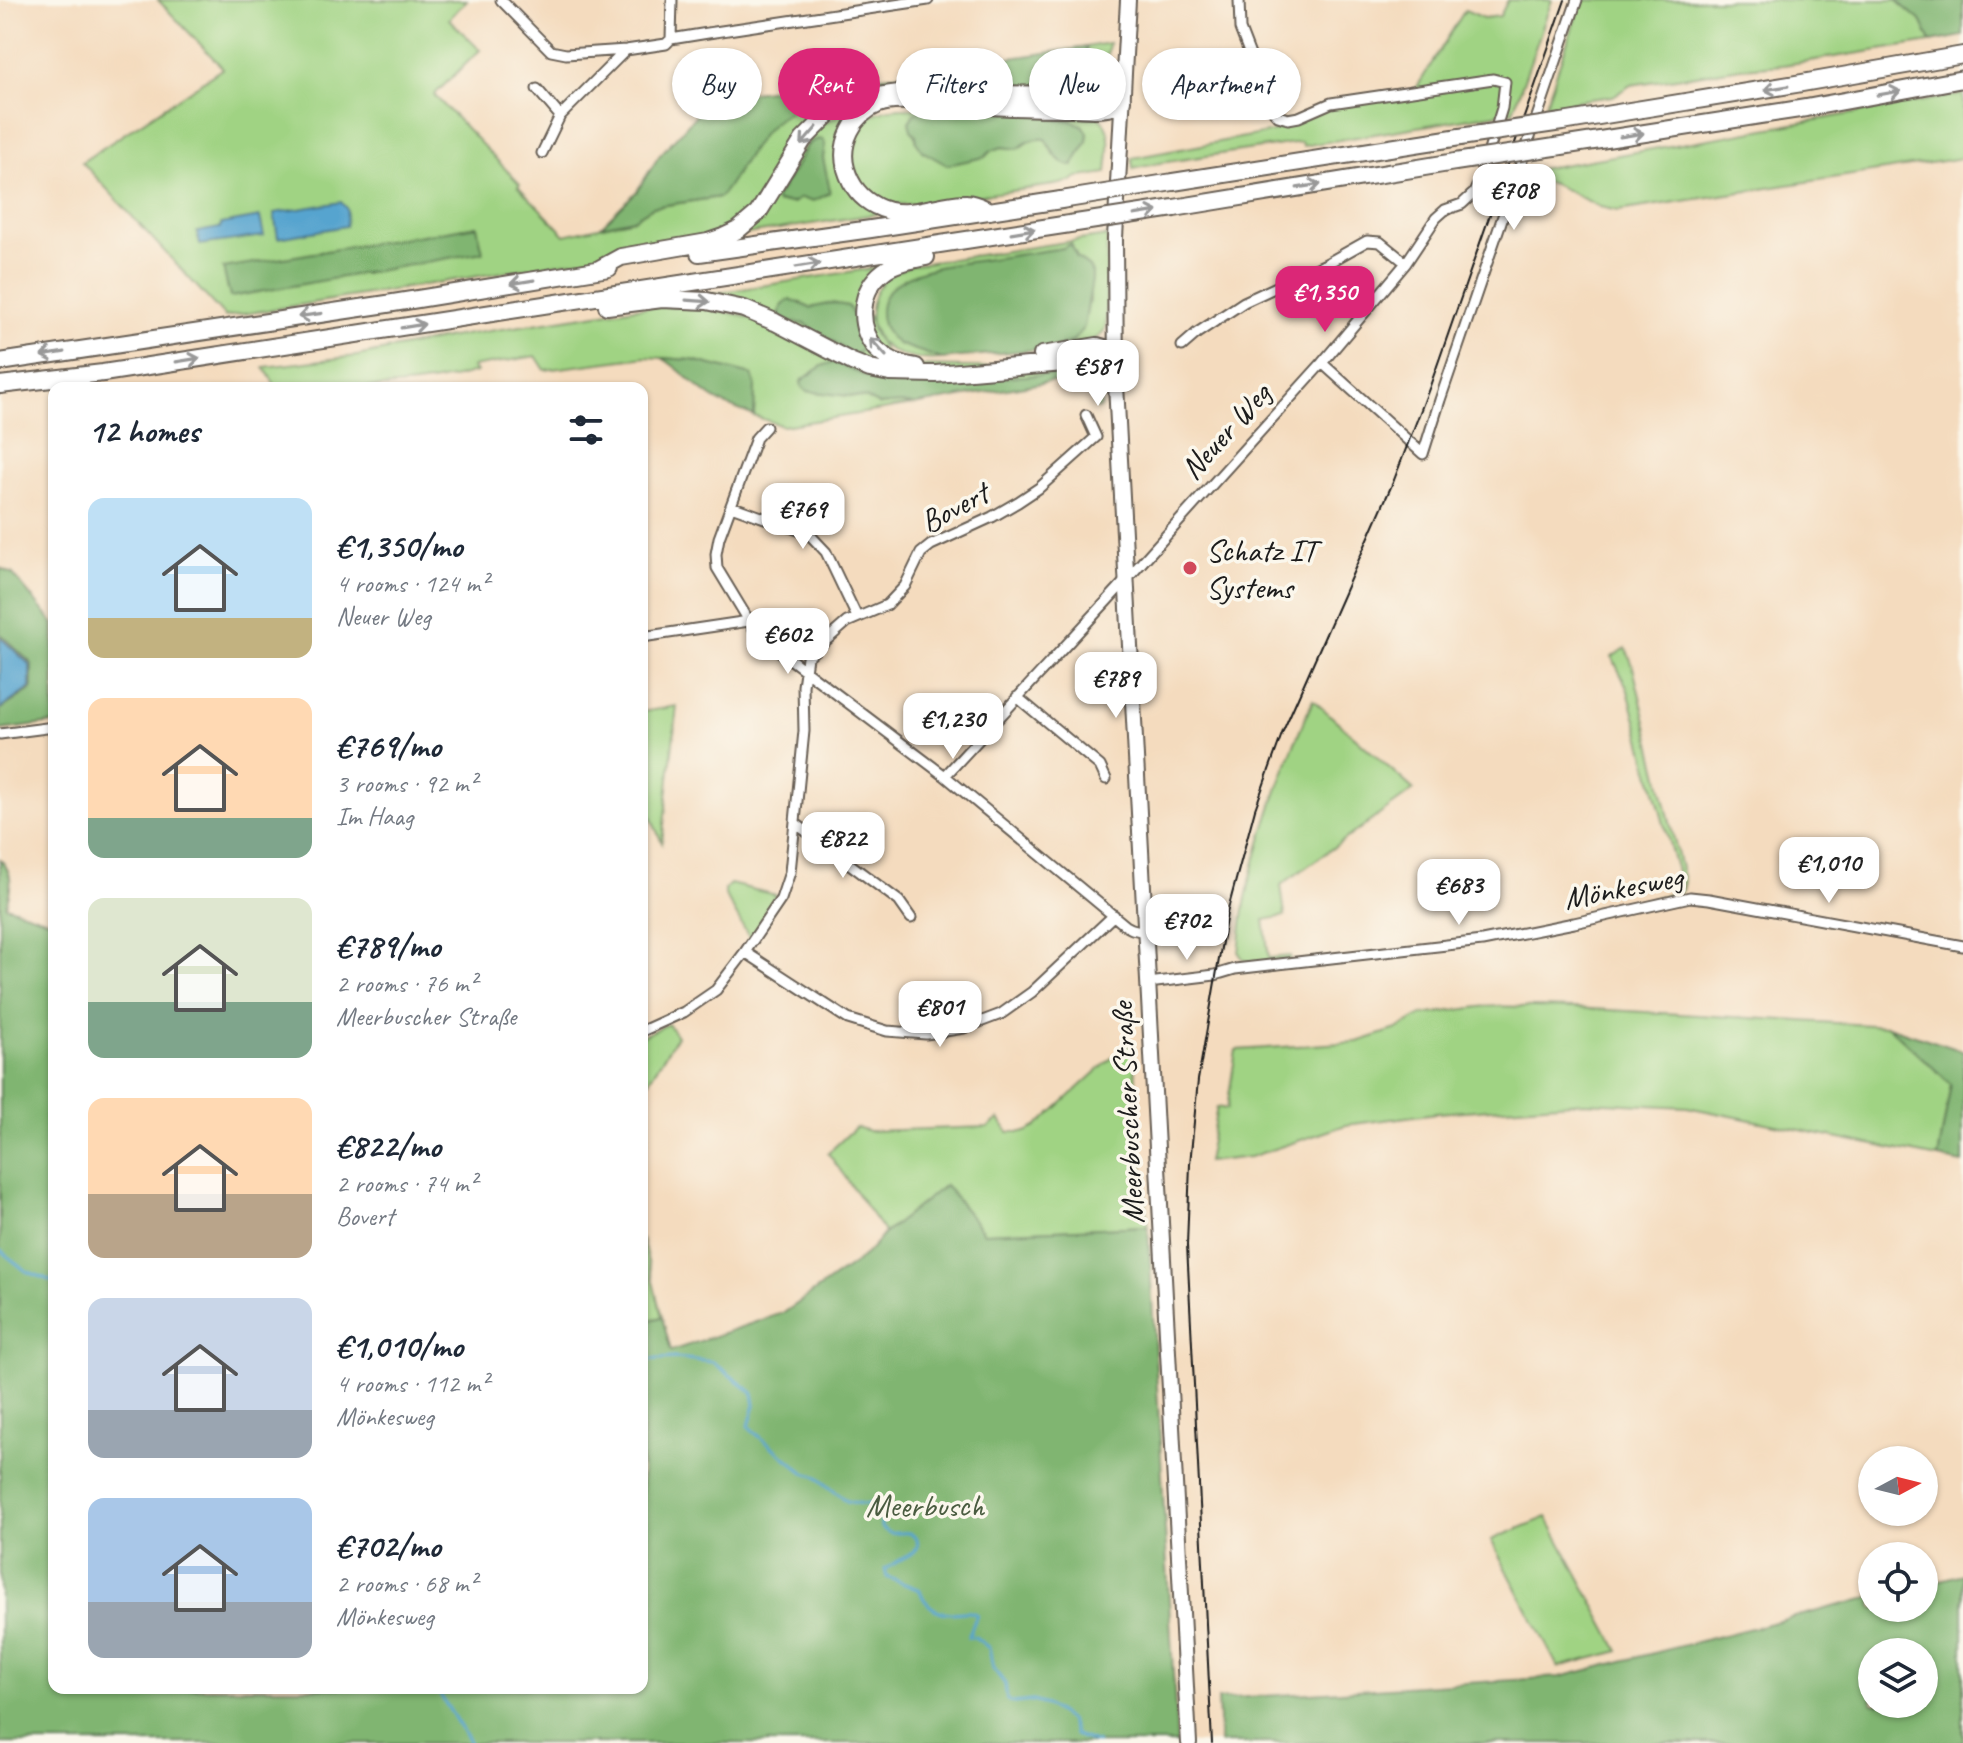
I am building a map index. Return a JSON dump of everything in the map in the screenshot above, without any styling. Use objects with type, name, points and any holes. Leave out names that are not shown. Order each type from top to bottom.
[{"type":"highway","points":[[0,362],[1562,122],[1963,55]]},
{"type":"highway","points":[[0,385],[103,373],[1174,208],[1790,110],[1963,79]]},
{"type":"highway","points":[[599,269],[621,257],[708,242],[738,230],[758,213],[803,140],[833,110],[864,98],[899,93],[1029,94]]},
{"type":"highway","points":[[990,211],[968,203],[914,211],[894,212],[878,208],[863,198],[852,185],[844,153],[848,136],[855,122],[880,103],[901,101],[1029,107]]},
{"type":"highway","points":[[984,237],[970,249],[909,260],[886,268],[874,280],[866,292],[863,320],[877,349],[899,364],[930,368],[1032,357],[1097,346],[1115,351]]},
{"type":"highway","points":[[565,302],[606,306],[662,299],[707,301],[744,309],[852,362],[890,373],[936,374],[1088,361],[1098,360],[1115,351]]},
{"type":"main road","name":"Meerbuscher Straße","points":[[1125,48],[1128,0]]},
{"type":"main road","name":"Meerbuscher Straße","points":[[1121,120],[1115,238],[1115,351],[1189,1743]]},
{"type":"street","points":[[501,0],[551,51],[566,54],[626,50],[666,44],[671,39],[928,0]]},
{"type":"street","points":[[671,39],[672,0]]},
{"type":"street","name":"Neuer Weg","points":[[945,776],[1322,363],[1406,263],[1440,213],[1462,204],[1474,193],[1480,180],[1502,108],[1505,82],[1493,79],[1331,103],[1299,117],[1288,119],[1278,116],[1270,107],[1240,29],[1239,0]]},
{"type":"street","points":[[1322,363],[1423,454],[1577,0]]},
{"type":"street","points":[[542,153],[560,116],[626,50]]},
{"type":"street","points":[[537,89],[560,116]]},
{"type":"street","points":[[1182,346],[1244,302],[1367,241],[1380,242],[1406,263]]},
{"type":"street","name":"Bovert","points":[[805,672],[807,657],[847,622],[887,605],[899,595],[921,553],[931,545],[992,517],[1039,488],[1096,437],[1086,415]]},
{"type":"street","points":[[766,427],[756,438],[716,546],[720,574],[757,634],[945,776],[1132,929],[1145,932]]},
{"type":"street","points":[[731,506],[809,534],[826,552],[857,617]]},
{"type":"street","points":[[648,636],[749,621]]},
{"type":"street","points":[[648,1028],[684,1012],[716,990],[781,899],[790,872],[804,731],[805,672]]},
{"type":"street","points":[[1017,697],[1100,766],[1106,779]]},
{"type":"street","points":[[0,734],[48,728]]},
{"type":"street","points":[[795,823],[899,901],[911,918]]},
{"type":"street","name":"Mönkesweg","points":[[1148,983],[1244,968],[1482,941],[1690,897],[1963,946]]},
{"type":"street","points":[[745,952],[848,1019],[887,1031],[926,1034],[964,1028],[1001,1014],[1032,992],[1114,915]]},
{"type":"green space","points":[[158,0],[467,0],[449,19],[480,50],[434,95],[565,235],[633,219],[653,207],[719,197],[774,122],[778,119],[813,120],[804,128],[752,209],[737,223],[710,235],[684,243],[225,317],[82,162],[223,68]]},
{"type":"green space","points":[[1508,0],[1552,0],[1513,111],[1303,146],[1301,142],[1133,169],[1132,158],[1272,132],[1330,106],[1412,95],[1465,10],[1484,18],[1500,16]]},
{"type":"green space","points":[[1582,0],[1896,0],[1922,22],[1931,42],[1631,85],[1613,96],[1544,109]]},
{"type":"green space","points":[[1896,0],[1963,0],[1963,36],[1931,42],[1922,22]]},
{"type":"green space","points":[[1109,43],[1108,48],[1086,47]]},
{"type":"green space","points":[[1029,55],[1029,89],[1013,88],[1013,58]]},
{"type":"green space","points":[[896,74],[896,86],[880,87],[880,76]]},
{"type":"green space","points":[[778,89],[778,120],[760,137],[720,197],[653,207],[633,219],[601,226],[637,191],[659,156],[691,120],[762,120],[762,91]]},
{"type":"green space","points":[[1963,94],[1963,158],[1618,211],[1600,207],[1554,184],[1523,177],[1522,172]]},
{"type":"green space","points":[[896,109],[896,120],[910,120],[917,143],[947,165],[1002,147],[1018,149],[1031,141],[1045,139],[1054,155],[1073,166],[1087,141],[1088,133],[1076,123],[1058,120],[1102,120],[1109,135],[1107,173],[1075,178],[1060,184],[929,203],[895,204],[869,192],[854,168],[854,140],[860,127],[867,120],[880,120],[881,111]]},
{"type":"green space","points":[[1013,111],[1029,112],[1029,120],[1070,120],[1082,125],[1088,133],[1087,141],[1073,166],[1059,160],[1045,139],[1031,141],[1018,149],[1002,147],[985,157],[947,165],[922,151],[909,122],[1013,120]]},
{"type":"green space","points":[[829,120],[855,120],[840,154],[883,213],[734,236],[822,124]],"holes":[[[822,140],[823,164],[829,193],[816,200],[801,198],[792,203],[778,203],[776,198],[800,161]]]},
{"type":"green space","points":[[819,139],[825,144],[823,158],[829,193],[816,200],[801,198],[792,203],[776,202],[807,146]]},
{"type":"green space","points":[[477,226],[483,252],[230,297],[223,268]]},
{"type":"green space","points":[[1107,236],[1106,325],[1094,340],[1060,347],[1090,302],[1092,273],[1077,258],[1071,244],[1064,248],[932,269],[896,284],[921,351],[942,359],[901,355],[880,342],[874,332],[872,303],[877,289],[890,275],[911,265]]},
{"type":"green space","points":[[1071,244],[1077,258],[1092,273],[1084,327],[1072,342],[1060,347],[942,359],[898,344],[883,326],[881,307],[884,299],[899,282],[918,272],[1063,248]]},
{"type":"green space","points":[[880,267],[860,299],[892,369],[698,296]],"holes":[[[801,303],[810,308],[851,311],[857,331],[850,353],[806,324]]]},
{"type":"green space","points":[[790,299],[810,308],[832,303],[848,306],[855,321],[855,338],[862,349],[857,354],[850,353],[806,324],[789,322],[780,316],[781,308]]},
{"type":"green space","points":[[635,308],[709,309],[741,315],[844,365],[1093,369],[1097,371],[1101,407],[1097,409],[1088,393],[1078,384],[1055,374],[901,384],[870,378],[832,362],[807,391],[866,398],[879,405],[913,405],[783,426],[754,416],[755,385],[752,375],[692,360],[646,357],[545,370],[536,356],[472,367],[476,372],[432,382],[273,382],[264,367],[357,356],[451,337]]},
{"type":"green space","points":[[662,358],[692,360],[752,375],[755,385],[754,416],[713,398]]},
{"type":"green space","points":[[833,362],[870,378],[901,384],[1055,374],[1060,380],[913,405],[879,405],[866,398],[806,391],[802,387],[801,381]]},
{"type":"green space","points":[[0,568],[13,574],[48,617],[48,724],[0,730],[0,710],[32,689],[32,664],[0,634]]},
{"type":"green space","points":[[1626,648],[1684,881],[1677,896],[1573,919],[1674,893],[1681,887],[1627,687],[1612,657]]},
{"type":"green space","points":[[1313,700],[1414,790],[1281,885],[1285,916],[1264,920],[1269,958],[1290,956],[1291,960],[1249,962],[1239,953],[1252,873],[1275,798]]},
{"type":"green space","points":[[677,706],[662,843],[648,811],[648,711]]},
{"type":"green space","name":"Meerbusch","points":[[0,859],[10,876],[6,906],[48,920],[48,1694],[648,1694],[648,1320],[662,1317],[671,1351],[785,1312],[862,1258],[885,1233],[945,1185],[984,1233],[1148,1226],[1177,1743],[0,1743]]},
{"type":"green space","points":[[730,884],[776,895],[750,939],[725,895],[725,889]]},
{"type":"green space","points":[[1487,1006],[1888,1026],[1951,1084],[1938,1158],[1687,1107],[1584,1102],[1437,1113],[1346,1125],[1250,1157],[1207,1162],[1217,1107],[1227,1109],[1236,1050],[1357,1042],[1397,1029],[1422,1015]]},
{"type":"green space","points":[[668,1024],[677,1036],[648,1082],[648,1033]]},
{"type":"green space","points":[[1888,1026],[1963,1051],[1963,1163],[1938,1158],[1951,1084]]},
{"type":"green space","points":[[1133,1045],[1148,1226],[984,1233],[945,1186],[885,1233],[828,1153],[856,1127],[869,1131],[988,1127],[999,1119],[1008,1132],[1026,1132],[1036,1127],[1116,1054]]},
{"type":"green space","points":[[648,1262],[662,1317],[648,1320]]},
{"type":"green space","points":[[1547,1517],[1619,1651],[1558,1667],[1491,1540]]},
{"type":"green space","points":[[1963,1574],[1963,1743],[1220,1743],[1218,1699],[1560,1677],[1858,1601],[1858,1622],[1938,1622],[1938,1580]]},
{"type":"water","points":[[341,202],[347,209],[346,226],[278,238],[274,213]]},
{"type":"water","points":[[260,217],[264,236],[200,245],[197,232]]},
{"type":"water","points":[[0,637],[30,665],[30,688],[0,709]]},
{"type":"waterway","points":[[0,1250],[26,1271],[48,1280]]},
{"type":"waterway","points":[[648,1360],[676,1358],[713,1362],[753,1393],[755,1405],[749,1426],[754,1432],[805,1473],[815,1476],[847,1501],[876,1504],[882,1508],[885,1514],[881,1527],[885,1530],[910,1533],[917,1539],[918,1547],[914,1552],[885,1569],[887,1577],[920,1590],[924,1600],[936,1609],[946,1613],[968,1612],[977,1615],[968,1637],[975,1637],[989,1648],[993,1668],[1005,1684],[1007,1700],[1046,1705],[1070,1721],[1075,1735],[1097,1743]]},
{"type":"waterway","points":[[440,1694],[470,1743]]},
{"type":"tram line","points":[[1212,1743],[1187,1245],[1198,1080],[1227,913],[1255,809],[1283,731],[1394,480],[1565,0]]},
{"type":"place","name":"Schatz IT Systems","points":[[1190,568]]}]
